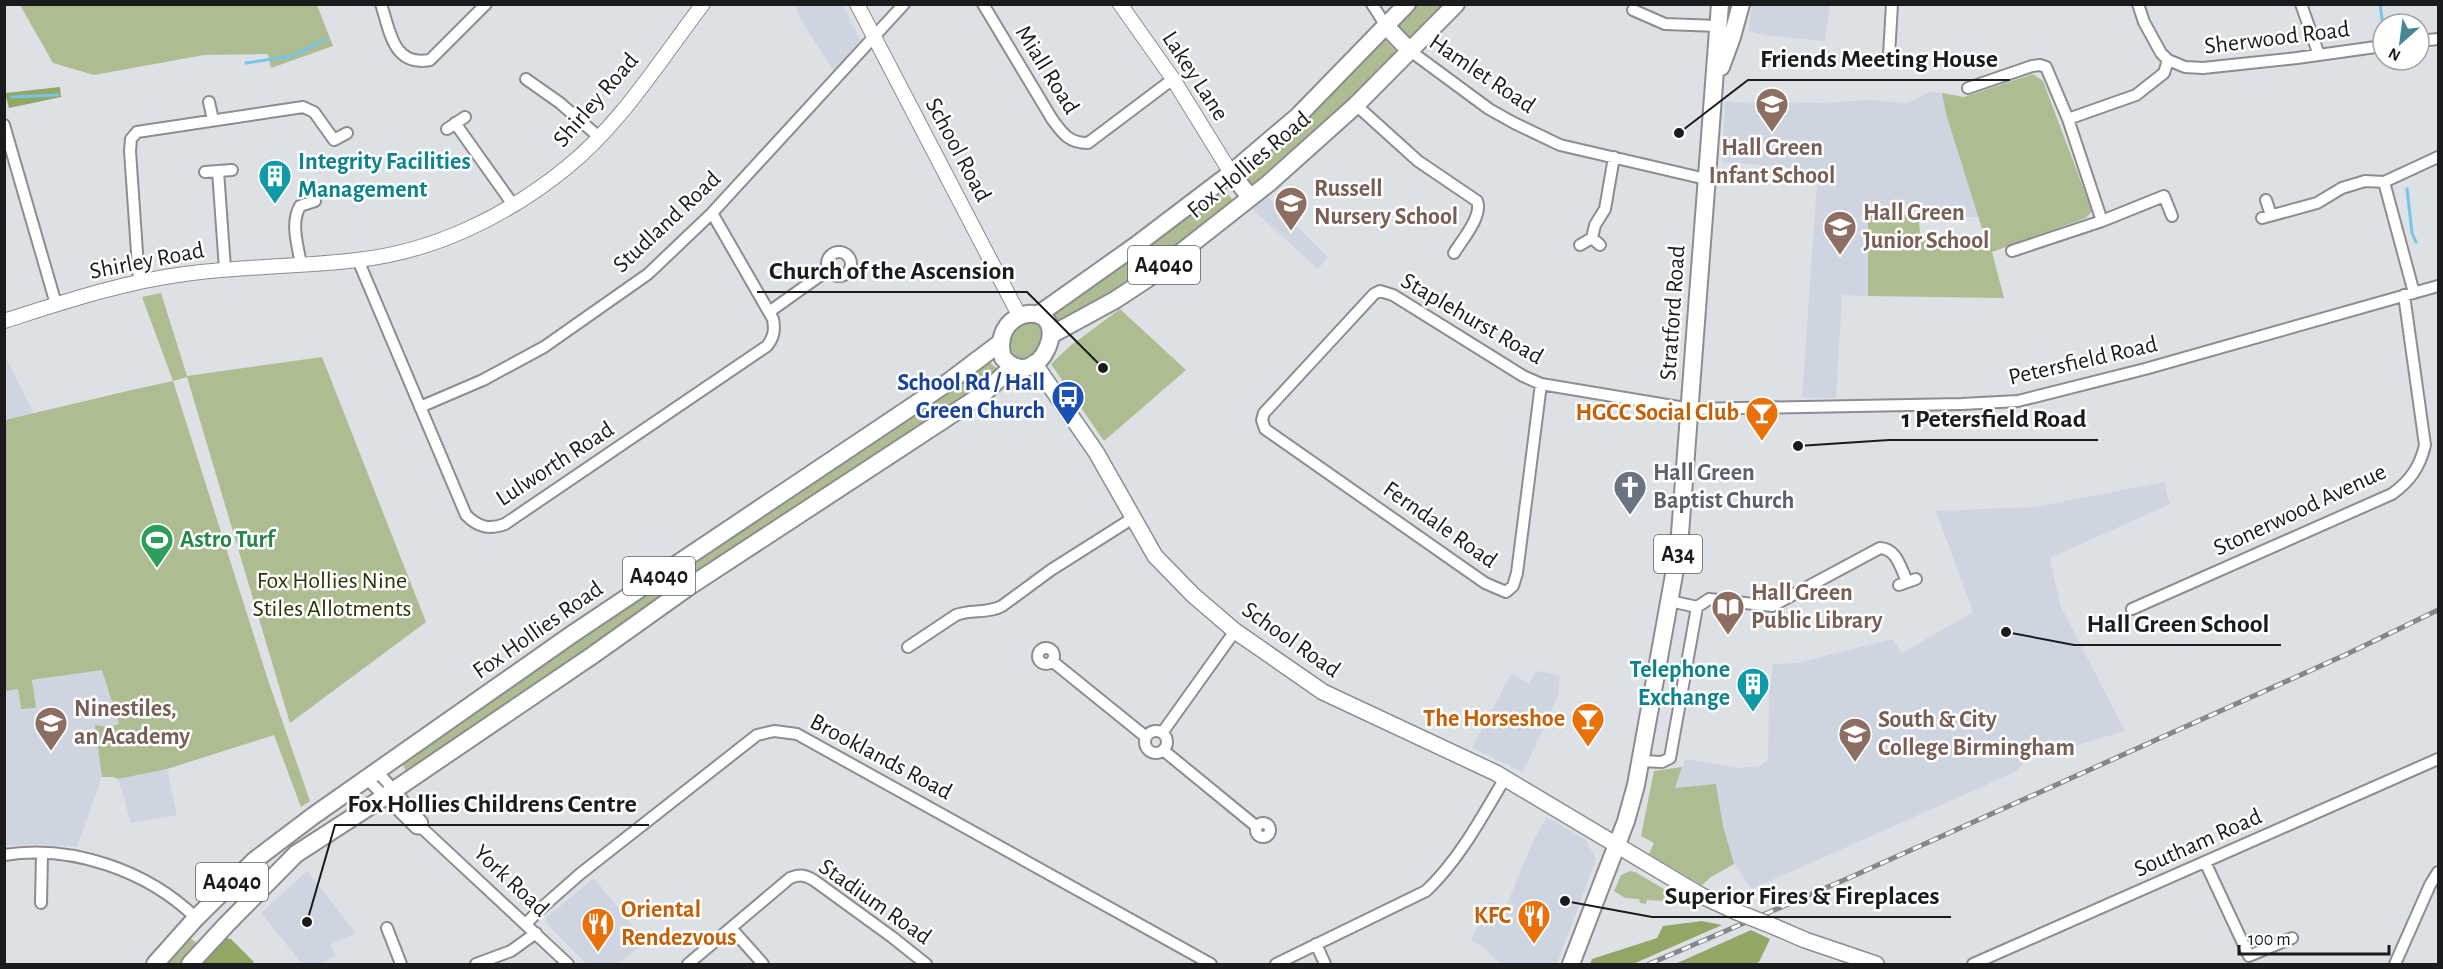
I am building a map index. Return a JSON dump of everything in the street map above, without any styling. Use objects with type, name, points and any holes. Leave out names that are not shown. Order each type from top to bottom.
[{"type":"main road","name":"Fox Hollies Road","points":[[1039,314],[1135,246],[1231,173],[1298,116],[1407,4]]},
{"type":"main road","name":"Fox Hollies Road","points":[[1051,334],[1115,300],[1147,279],[1294,162],[1356,105],[1456,4]]},
{"type":"main road","name":"Stratford Road","points":[[1571,964],[1626,821],[1641,761],[1679,547],[1720,4]]},
{"type":"main road","name":"Stratford Road","points":[[1714,82],[1735,27],[1741,4]]},
{"type":"main road","points":[[1386,26],[1409,50]]},
{"type":"main road","points":[[1718,26],[1735,27]]},
{"type":"main road","points":[[1231,173],[1251,197]]},
{"type":"main road","points":[[1039,314],[1048,324],[1051,334],[1046,352],[1034,363],[1023,368],[1013,366],[1003,358],[1000,343],[1008,325],[1019,315],[1039,314]]},
{"type":"main road","name":"Fox Hollies Road","points":[[155,964],[196,918],[255,860],[371,774],[571,635],[947,383],[1000,343]]},
{"type":"main road","name":"School Road","points":[[1034,363],[1096,452],[1155,556],[1193,595],[1235,631],[1323,692],[1505,778],[1702,896],[1805,940],[1876,964]]},
{"type":"main road","name":"A4040","points":[[190,964],[296,854],[389,794],[687,588],[983,394],[1013,366]]},
{"type":"main road","points":[[196,918],[214,937]]},
{"type":"street","points":[[381,4],[398,52],[418,62],[430,60],[486,4]]},
{"type":"street","name":"Shirley Road","points":[[4,321],[139,281],[225,269],[358,260],[433,243],[514,206],[568,167],[599,137],[703,4]]},
{"type":"street","name":"School Road","points":[[857,4],[1019,315]]},
{"type":"street","points":[[874,39],[904,4]]},
{"type":"street","name":"Miall Road","points":[[983,4],[1052,119],[1065,136],[1075,143],[1088,143],[1173,79]]},
{"type":"street","name":"Lakey Lane","points":[[1120,4],[1173,79],[1231,173]]},
{"type":"street","points":[[1372,4],[1386,26]]},
{"type":"street","points":[[1889,55],[1892,4]]},
{"type":"street","points":[[2068,119],[2136,95],[2164,73],[2168,60],[2156,45],[2138,4]]},
{"type":"street","points":[[2301,4],[2319,55]]},
{"type":"street","points":[[1633,10],[1665,24],[1718,26]]},
{"type":"street","name":"Studland Road","points":[[420,407],[483,380],[544,347],[648,274],[712,213],[874,39]]},
{"type":"street","name":"Sherwood Road","points":[[2168,60],[2194,68],[2371,48]]},
{"type":"street","name":"Hamlet Road","points":[[1409,50],[1489,109],[1560,145],[1706,179]]},
{"type":"street","points":[[1968,88],[2032,66],[2049,64],[2102,221]]},
{"type":"street","points":[[526,79],[560,103],[599,137]]},
{"type":"street","points":[[209,102],[213,120]]},
{"type":"street","points":[[1356,105],[1418,161],[1477,201],[1478,214],[1454,253]]},
{"type":"street","points":[[139,281],[131,139],[137,132],[303,107],[314,112],[334,140],[347,133]]},
{"type":"street","points":[[465,117],[451,126],[514,206]]},
{"type":"street","points":[[4,126],[56,304]]},
{"type":"street","points":[[1580,245],[1596,242],[1614,157]]},
{"type":"street","points":[[2266,200],[2266,216],[2317,203],[2342,188],[2357,183],[2384,182],[2439,157]]},
{"type":"street","points":[[205,171],[232,170]]},
{"type":"street","points":[[218,171],[225,269]]},
{"type":"street","name":"Stonerwood Avenue","points":[[2132,609],[2392,494],[2405,484],[2417,467],[2425,445],[2409,294],[2384,182]]},
{"type":"street","points":[[2012,250],[2102,221],[2162,191],[2172,216]]},
{"type":"street","points":[[301,265],[295,234],[295,215],[300,206],[315,201]]},
{"type":"street","name":"Lulworth Road","points":[[358,260],[466,515],[479,526],[496,527],[623,445],[767,346],[775,333],[773,319],[712,213]]},
{"type":"street","points":[[769,312],[828,270]]},
{"type":"street","name":"Petersfield Road","points":[[1691,409],[1962,404],[2018,400],[2145,369],[2439,286]]},
{"type":"street","name":"Staplehurst Road","points":[[1265,429],[1262,420],[1264,413],[1374,294],[1380,291],[1393,295],[1523,376],[1541,384],[1691,409]]},
{"type":"street","name":"Ferndale Road","points":[[1265,429],[1485,583],[1506,591],[1513,586],[1517,573],[1541,384]]},
{"type":"street","points":[[908,647],[956,615],[963,612],[994,610],[1002,606],[1051,570],[1133,518]]},
{"type":"street","points":[[1641,761],[1662,762],[1670,758],[1697,607],[1709,599],[1772,606],[1880,548],[1893,552],[1907,581]]},
{"type":"street","points":[[1670,601],[1697,607]]},
{"type":"street","points":[[1162,732],[1235,631]]},
{"type":"street","points":[[1052,661],[1146,737]]},
{"type":"street","name":"Brooklands Road","points":[[526,924],[538,910],[580,874],[757,735],[785,731],[807,739],[1211,964]]},
{"type":"street","points":[[1162,732],[1151,732],[1146,737],[1145,744],[1149,750],[1156,752],[1163,750]]},
{"type":"street","points":[[1162,732],[1167,741],[1163,750]]},
{"type":"street","points":[[1163,750],[1257,827]]},
{"type":"street","name":"Southam Road","points":[[1974,964],[2439,759]]},
{"type":"street","name":"York Road","points":[[371,774],[416,828],[423,829],[568,964]]},
{"type":"street","points":[[1275,964],[1426,891],[1442,876],[1475,828],[1505,778]]},
{"type":"street","points":[[41,903],[42,854]]},
{"type":"street","points":[[4,855],[42,854],[89,859],[111,866],[141,879],[196,918]]},
{"type":"street","points":[[2205,862],[2251,960],[2292,938]]},
{"type":"street","points":[[2395,964],[2430,885],[2439,872]]},
{"type":"street","name":"Stadium Road","points":[[688,964],[790,878],[799,875],[807,876],[926,964]]},
{"type":"street","points":[[387,928],[401,964]]},
{"type":"street","points":[[731,928],[763,964]]},
{"type":"street","points":[[476,964],[511,951],[536,933]]},
{"type":"street","points":[[1316,944],[1325,964]]},
{"type":"shaded area","points":[[795,5],[843,5],[860,40],[834,71],[802,22]]},
{"type":"shaded area","points":[[1752,5],[1830,5],[1825,41],[1749,31]]},
{"type":"shaded area","name":"Hall Green Junior School","points":[[1930,92],[1942,93],[1946,114],[1979,217],[1869,215],[1868,296],[1842,295],[1836,398],[1802,398],[1818,170],[1722,162],[1725,102],[1822,103],[1867,100],[1907,103]]},
{"type":"shaded area","name":"Russell Nursery School","points":[[1266,195],[1328,257],[1318,269],[1251,208]]},
{"type":"shaded area","points":[[4,353],[11,368],[34,414],[5,420]]},
{"type":"shaded area","points":[[2164,482],[2170,504],[2050,558],[2060,605],[2125,731],[2027,760],[2015,772],[1752,889],[1733,862],[1723,826],[1675,789],[1685,759],[1739,768],[1759,766],[1768,760],[1769,693],[1773,664],[1798,663],[1892,639],[1902,653],[1973,612],[1936,511],[2035,507]]},
{"type":"shaded area","name":"Ninestiles, an Academy","points":[[102,669],[119,725],[109,727],[95,725],[102,777],[77,847],[37,844],[5,846],[5,691],[18,689],[21,709],[35,708],[32,681]]},
{"type":"shaded area","points":[[1536,671],[1560,675],[1558,696],[1523,772],[1472,748],[1511,674],[1529,683]]},
{"type":"shaded area","name":"Ninestiles, an Academy","points":[[167,769],[177,815],[131,823],[118,779]]},
{"type":"shaded area","points":[[1547,817],[1586,840],[1596,859],[1557,964],[1501,964],[1483,947],[1471,940],[1489,902],[1506,907],[1532,843]]},
{"type":"shaded area","points":[[307,871],[356,933],[330,945],[336,956],[321,964],[302,964],[261,913]]},
{"type":"shaded area","points":[[594,878],[646,942],[617,964],[587,964],[545,922],[547,917]]},
{"type":"green space","points":[[20,5],[317,5],[333,46],[271,68],[268,54],[204,55],[94,75],[53,63]]},
{"type":"green space","points":[[1417,5],[1446,5],[1409,41],[1395,26]]},
{"type":"green space","points":[[1383,38],[1397,53],[1334,116],[1252,189],[1239,173]]},
{"type":"green space","points":[[2033,74],[2043,81],[2092,211],[2086,218],[1992,252],[2004,298],[1868,296],[1868,215],[1918,215],[1921,240],[1985,238],[1946,114],[1942,93],[1964,97]]},
{"type":"green space","points":[[60,87],[61,97],[9,108],[5,93]]},
{"type":"green space","points":[[1223,187],[1234,202],[1149,267],[1059,324],[1053,316]]},
{"type":"green space","name":"Fox Hollies Nine Stiles Allotments","points":[[161,293],[187,376],[322,357],[426,622],[290,723],[187,377],[173,381],[142,297]]},
{"type":"green space","points":[[1120,309],[1186,370],[1104,441],[1051,364],[1070,346]]},
{"type":"green space","points":[[1037,318],[1044,335],[1035,354],[1027,360],[1015,359],[1008,355],[1012,329],[1021,323]]},
{"type":"green space","points":[[988,360],[997,369],[996,372],[965,399],[407,773],[403,765],[409,754]]},
{"type":"green space","points":[[173,381],[268,680],[310,801],[301,807],[274,735],[167,769],[118,779],[102,777],[95,725],[109,727],[119,724],[102,670],[32,680],[36,708],[21,709],[18,689],[5,691],[5,420]]},
{"type":"green space","points":[[1682,767],[1675,788],[1716,784],[1723,826],[1734,864],[1702,885],[1649,854],[1654,843],[1641,836],[1654,771]]},
{"type":"green space","points":[[1630,871],[1686,902],[1647,900],[1646,904],[1640,903],[1639,899],[1625,898],[1614,891],[1621,875]]},
{"type":"green space","points":[[1702,921],[1722,925],[1633,964],[1590,964],[1592,959],[1657,938],[1663,926]]},
{"type":"green space","points":[[1751,930],[1770,939],[1759,962],[1753,964],[1675,964]]},
{"type":"green space","points":[[187,936],[197,943],[195,950],[182,964],[162,964]]},
{"type":"green space","points":[[226,938],[231,939],[254,962],[251,964],[202,964]]},
{"type":"waterway","points":[[2380,4],[2381,12]]},
{"type":"waterway","points":[[246,63],[292,56],[326,39]]},
{"type":"waterway","points":[[11,97],[58,95]]},
{"type":"waterway","points":[[2407,189],[2412,233],[2416,242]]},
{"type":"railway","points":[[1649,964],[1851,877],[2345,655],[2438,610]]},
{"type":"place","name":"Friends Meeting House","points":[[1679,133]]},
{"type":"place","name":"Hall Green Infant School","points":[[1772,133]]},
{"type":"place","name":"Integrity Facilities Management","points":[[275,205]]},
{"type":"place","name":"Russell Nursery School","points":[[1291,232]]},
{"type":"place","name":"Hall Green Junior School","points":[[1840,256]]},
{"type":"place","name":"Church of the Ascension","points":[[1103,368]]},
{"type":"place","name":"School Rd / Hall Green Church","points":[[1068,426]]},
{"type":"place","name":"HGCC Social Club","points":[[1762,442]]},
{"type":"place","name":"1 Petersfield Road","points":[[1798,446]]},
{"type":"place","name":"Hall Green Baptist Church","points":[[1630,516]]},
{"type":"place","name":"Astro Turf","points":[[157,569]]},
{"type":"place","name":"Hall Green School","points":[[2006,632]]},
{"type":"place","name":"Hall Green Public Library","points":[[1728,636]]},
{"type":"place","name":"Telephone Exchange","points":[[1753,713]]},
{"type":"place","name":"The Horseshoe","points":[[1588,748]]},
{"type":"place","name":"Ninestiles, an Academy","points":[[51,752]]},
{"type":"place","name":"South & City College Birmingham","points":[[1855,763]]},
{"type":"place","name":"Superior Fires & Fireplaces","points":[[1565,901]]},
{"type":"place","name":"Fox Hollies Childrens Centre","points":[[307,922]]},
{"type":"place","name":"KFC","points":[[1534,945]]},
{"type":"place","name":"Oriental Rendezvous","points":[[598,953]]}]
